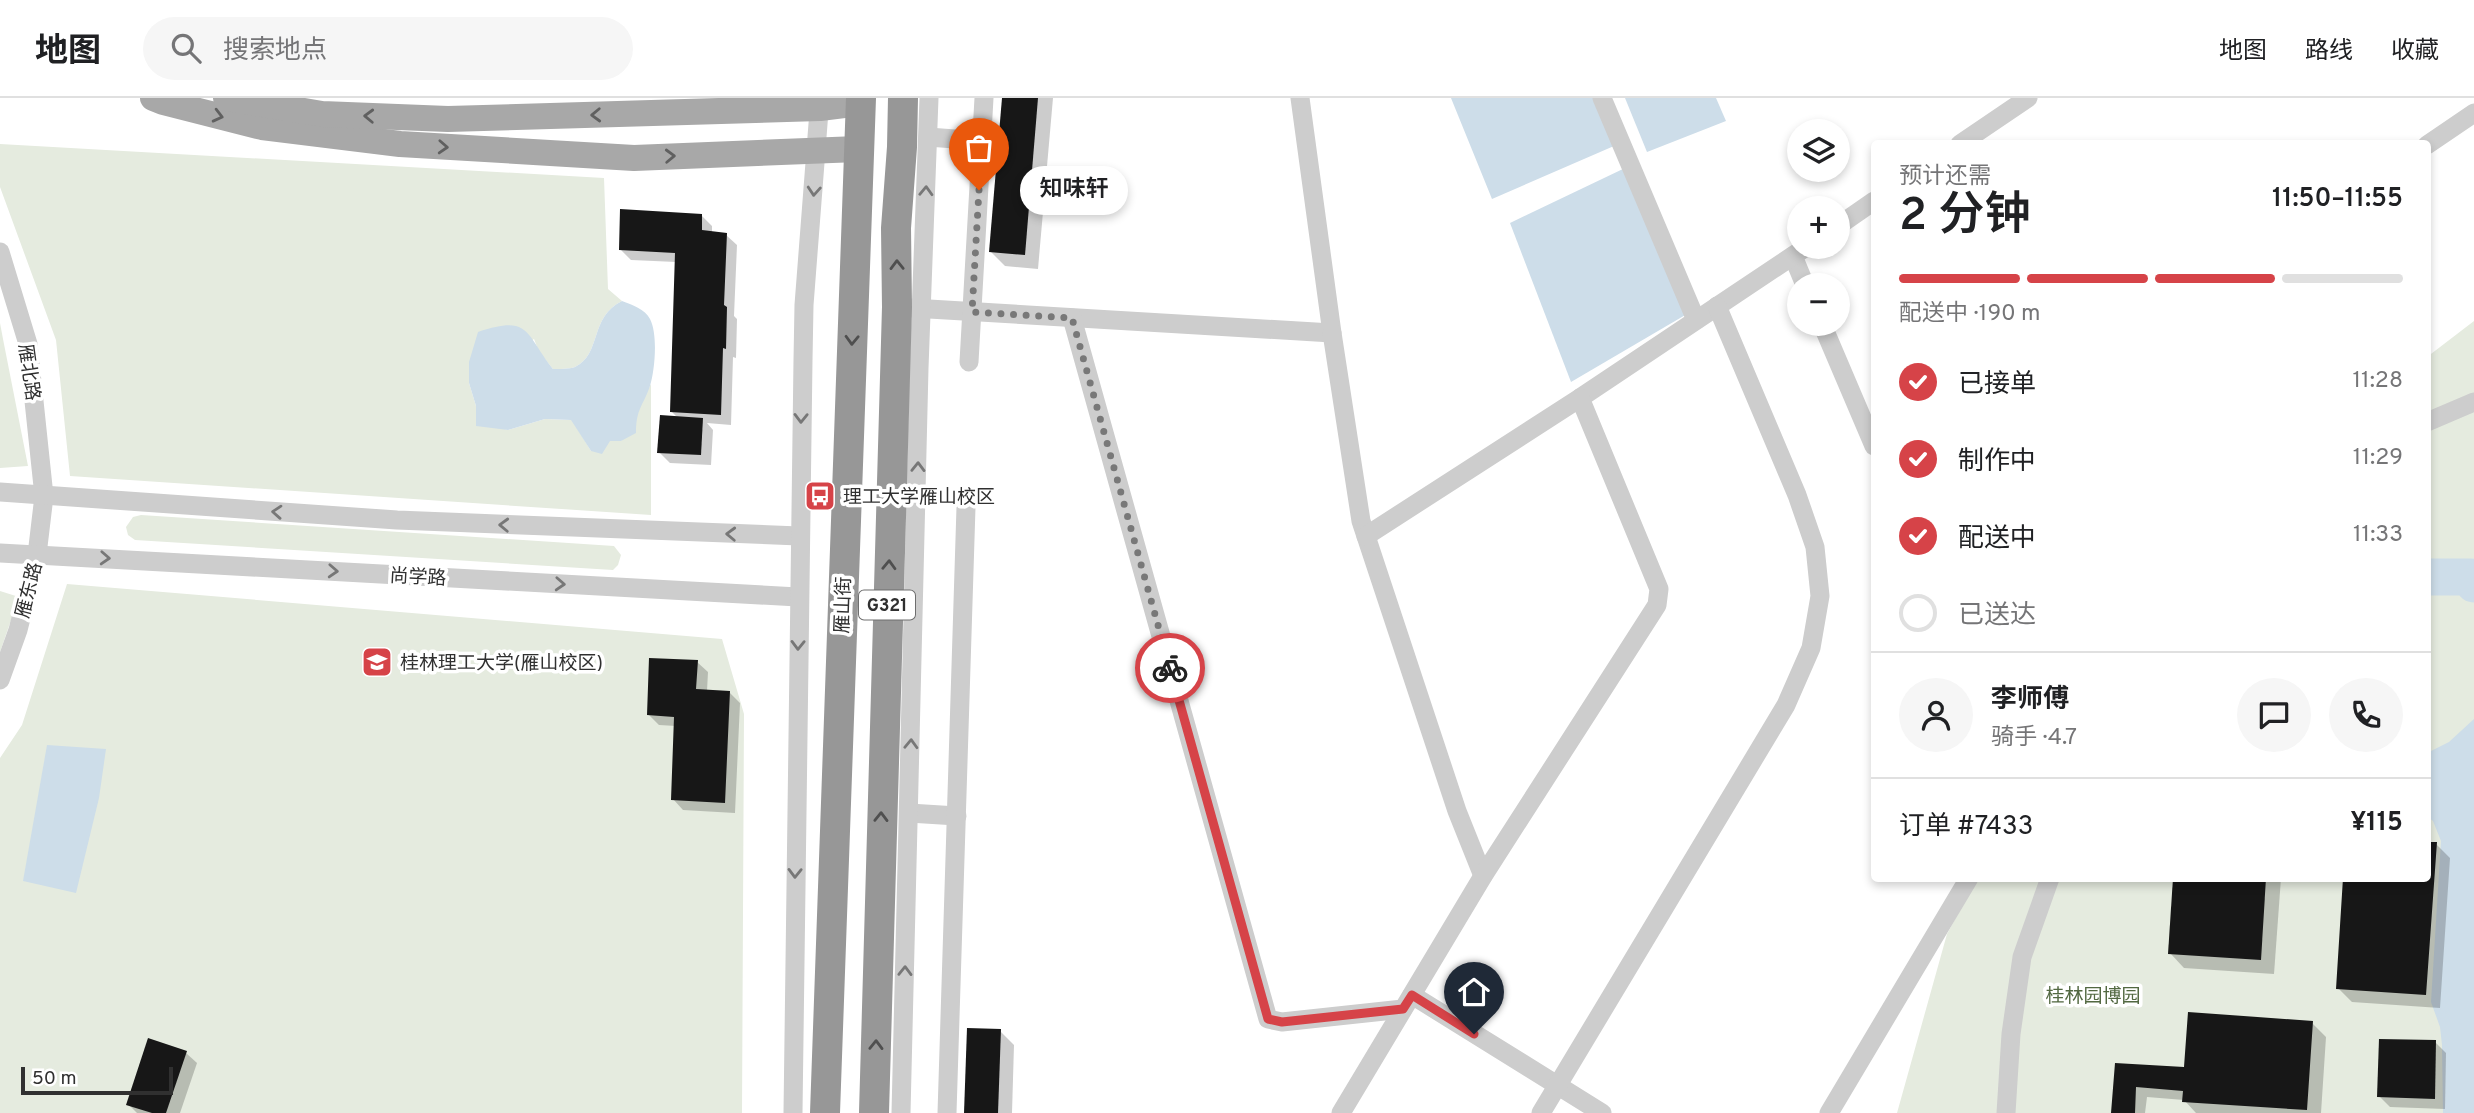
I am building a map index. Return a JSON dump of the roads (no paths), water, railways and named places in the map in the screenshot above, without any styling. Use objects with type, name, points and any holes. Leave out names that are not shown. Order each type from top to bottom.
[{"type":"highway","name":"G321","points":[[874,1113],[909,308],[896,228],[903,98]]},
{"type":"highway","name":"雁山街","points":[[825,1113],[861,101]]},
{"type":"main road","points":[[153,98],[163,103],[262,127],[400,144],[634,158],[858,149]]},
{"type":"main road","points":[[226,98],[322,114],[448,119],[861,101]]},
{"type":"street","points":[[901,1113],[909,813],[909,308],[928,137],[929,98]]},
{"type":"street","points":[[969,362],[984,98]]},
{"type":"street","points":[[1300,98],[1361,521],[1457,810],[1483,876]]},
{"type":"street","points":[[1602,98],[1696,320]]},
{"type":"street","points":[[1966,140],[2028,98]]},
{"type":"street","points":[[793,1113],[804,305],[820,103]]},
{"type":"street","points":[[2431,142],[2474,113]]},
{"type":"street","points":[[928,137],[982,141]]},
{"type":"street","points":[[1850,218],[1871,203]]},
{"type":"street","name":"雁北路","points":[[0,252],[28,344],[44,496]]},
{"type":"street","points":[[1366,536],[1580,398],[1787,259]]},
{"type":"street","points":[[1541,1113],[1786,705],[1811,648],[1820,596],[1815,547],[1797,495],[1717,306]]},
{"type":"street","points":[[909,308],[1332,333]]},
{"type":"street","points":[[1072,318],[1268,1019],[1282,1022],[1407,1002],[1602,1113]]},
{"type":"street","points":[[1827,336],[1871,439]]},
{"type":"street","points":[[1341,1113],[1483,876],[1657,605],[1659,589],[1580,398]]},
{"type":"street","points":[[2431,420],[2474,402]]},
{"type":"street","points":[[0,492],[397,520],[799,536]]},
{"type":"street","name":"雁东路","points":[[0,680],[18,630],[37,555],[44,496]]},
{"type":"street","points":[[947,1113],[966,507]]},
{"type":"street","name":"尚学路","points":[[0,553],[798,597]]},
{"type":"street","points":[[909,813],[957,816]]},
{"type":"street","points":[[1829,1113],[1967,882]]},
{"type":"street","points":[[2006,1113],[2011,1034],[2022,957],[2049,882]]},
{"type":"water","points":[[1451,98],[1593,98],[1614,146],[1492,199]]},
{"type":"water","points":[[1625,98],[1716,98],[1726,121],[1647,152]]},
{"type":"water","points":[[1625,168],[1687,314],[1571,382],[1510,223]]},
{"type":"water","points":[[622,301],[645,313],[653,326],[654,334],[652,379],[639,413],[636,433],[621,441],[610,441],[602,454],[591,451],[571,420],[545,419],[508,430],[476,426],[476,406],[469,383],[469,362],[478,332],[508,325],[518,327],[531,337],[553,369],[573,368],[589,353],[605,316]]},
{"type":"water","points":[[2474,719],[2474,1113],[2443,1113],[2442,1045],[2440,1027],[2431,1002],[2441,841],[2431,819],[2431,751],[2449,742]]},
{"type":"water","points":[[47,745],[106,749],[99,798],[76,893],[23,881]]},
{"type":"waterway","points":[[2431,577],[2470,577],[2474,584]]},
{"type":"place","name":"知味轩","points":[[979,190]]},
{"type":"place","name":"理工大学雁山校区","points":[[820,496]]},
{"type":"place","name":"桂林理工大学(雁山校区)","points":[[377,662]]},
{"type":"park label","name":"桂林园博园","points":[[2093,995]]}]
